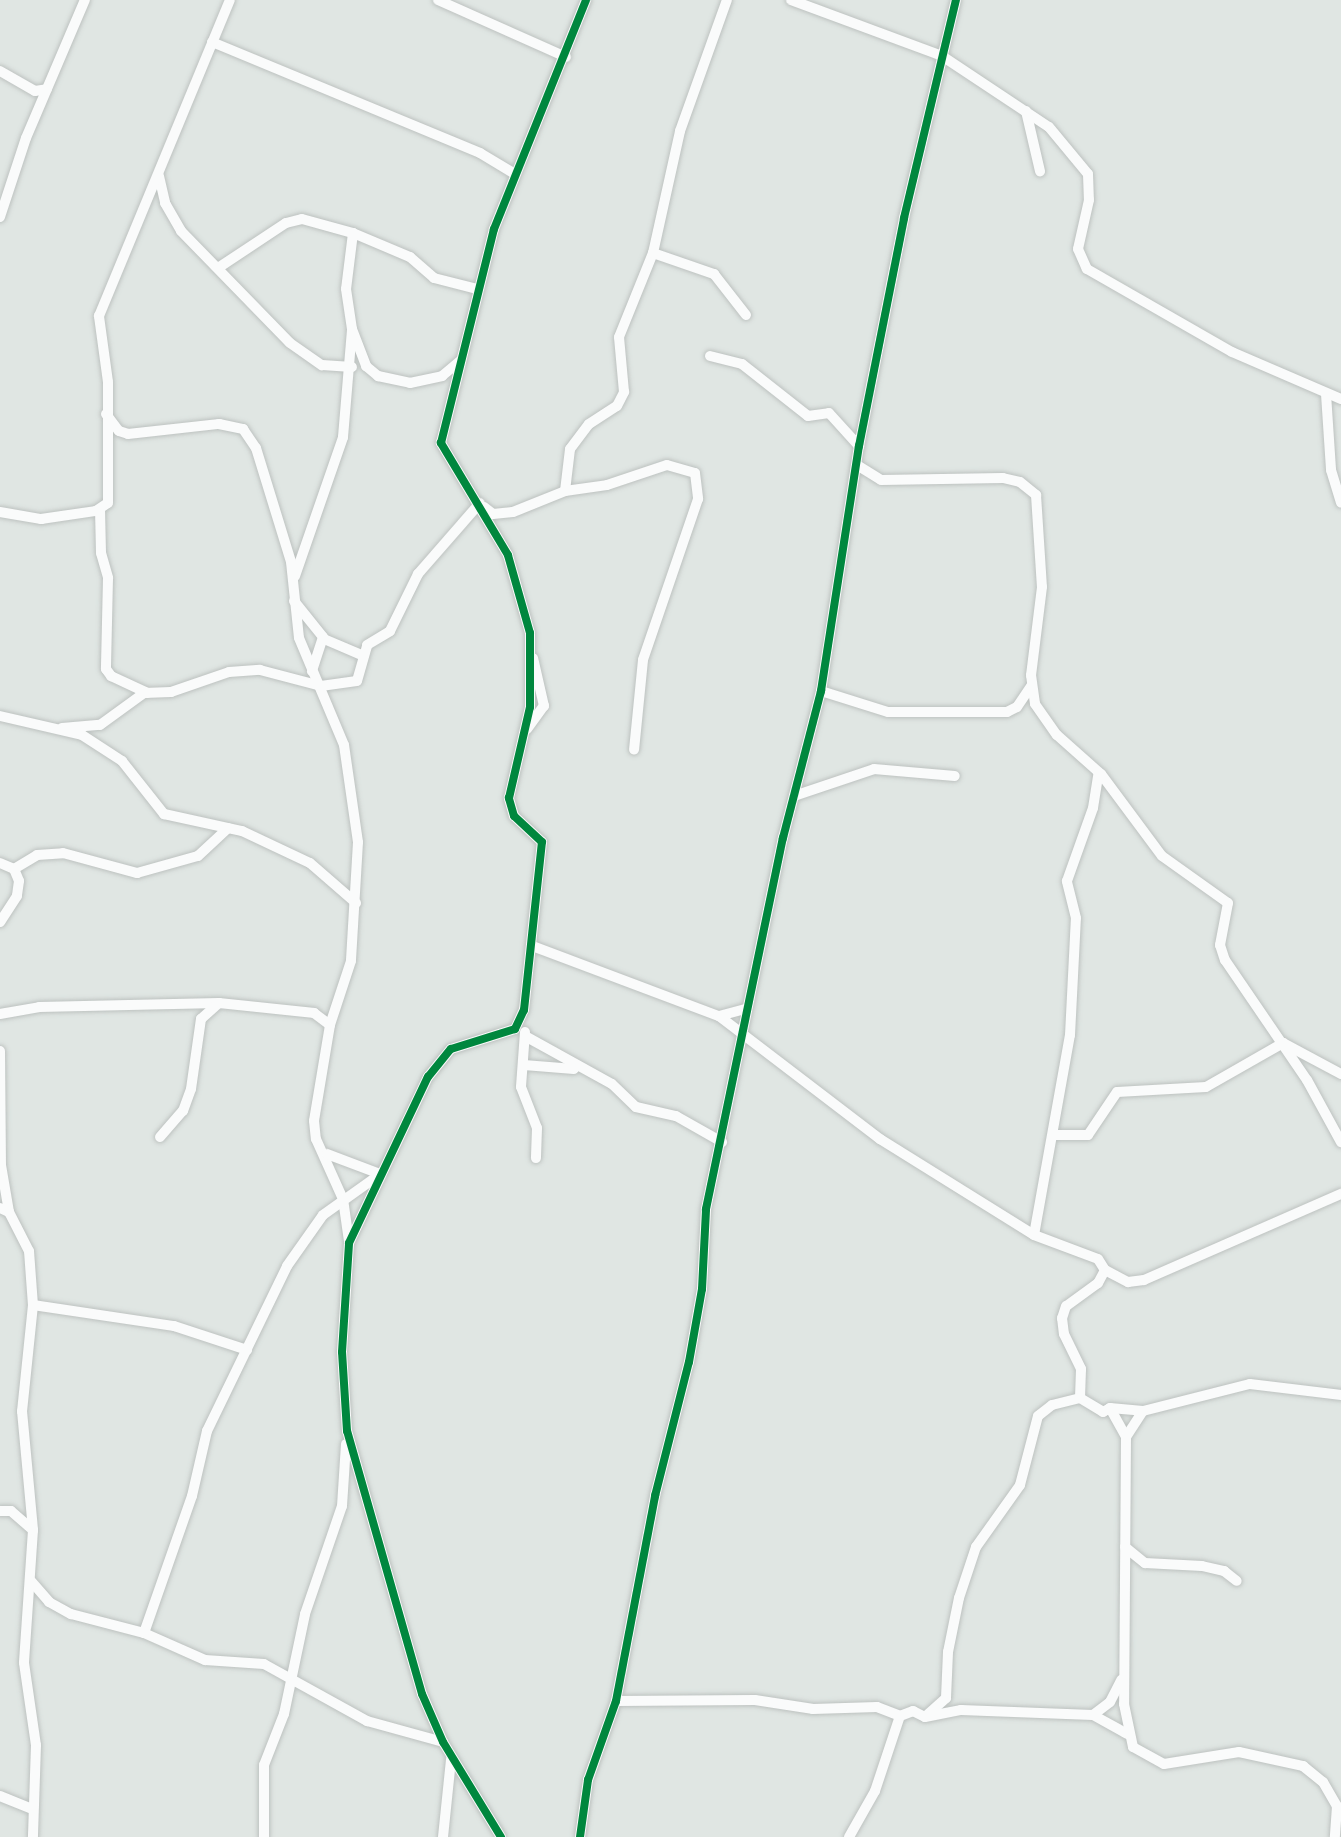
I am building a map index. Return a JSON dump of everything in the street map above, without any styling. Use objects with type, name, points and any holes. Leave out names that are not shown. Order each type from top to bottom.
[{"type":"street","points":[[0,217],[47,89],[85,0]]},
{"type":"street","points":[[147,693],[106,669],[108,578],[101,553],[100,509],[110,492],[99,316],[230,0]]},
{"type":"street","points":[[438,0],[566,57]]},
{"type":"street","points":[[349,1243],[428,1077],[444,1056],[462,1044],[508,1034],[520,1026],[524,1010],[535,947],[532,915],[542,842],[514,816],[509,798],[526,731],[530,651],[526,608],[508,555],[481,505],[441,443],[477,289],[515,174],[566,57],[586,0]]},
{"type":"street","points":[[565,491],[570,449],[589,424],[617,406],[624,392],[619,337],[653,253],[680,131],[727,0]]},
{"type":"street","points":[[791,0],[942,56],[1026,111],[1072,150],[1088,174],[1089,200],[1078,249],[1087,269],[1232,352],[1341,399]]},
{"type":"street","points":[[580,1837],[588,1780],[616,1701],[655,1496],[689,1362],[702,1289],[706,1209],[722,1142],[746,1009],[821,691],[859,446],[904,218],[956,0]]},
{"type":"street","points":[[212,42],[480,153],[515,174]]},
{"type":"street","points":[[0,71],[35,91],[47,89]]},
{"type":"street","points":[[1026,111],[1040,171]]},
{"type":"street","points":[[159,176],[165,203],[181,231],[221,266],[308,357],[331,367],[352,367]]},
{"type":"street","points":[[221,266],[293,221],[318,221],[410,257],[434,278],[477,289]]},
{"type":"street","points":[[293,582],[343,437],[352,367],[352,329],[346,274],[353,233]]},
{"type":"street","points":[[653,253],[714,274],[746,315]]},
{"type":"street","points":[[352,329],[361,358],[378,376],[410,383],[430,380],[460,361]]},
{"type":"street","points":[[710,356],[742,364],[808,416],[829,413],[859,446]]},
{"type":"street","points":[[1326,394],[1331,465],[1341,502]]},
{"type":"street","points":[[106,414],[119,431],[128,434],[219,424],[243,429],[256,448],[293,582],[299,638],[344,745],[358,842],[351,961],[330,1025],[314,1121],[316,1139],[327,1154],[343,1199],[349,1243],[342,1352],[347,1431],[342,1506],[294,1655],[284,1714],[264,1765],[264,1837]]},
{"type":"street","points":[[481,505],[493,514],[513,512],[565,491],[607,485],[667,465],[690,469],[699,484],[648,640],[634,750]]},
{"type":"street","points":[[857,465],[881,480],[1003,478],[1020,482],[1036,495],[1042,587],[1031,686],[1035,704],[1049,726],[1099,772],[1162,856],[1228,903],[1220,945],[1225,960],[1283,1043],[1341,1142]]},
{"type":"street","points":[[0,716],[62,728],[100,725],[147,693],[171,692],[250,670],[321,686],[357,681],[367,645],[390,631],[429,560],[481,505]]},
{"type":"street","points":[[0,512],[41,519],[100,509]]},
{"type":"street","points":[[294,601],[324,639],[364,656]]},
{"type":"street","points":[[312,671],[324,639]]},
{"type":"street","points":[[821,691],[888,712],[1007,712],[1017,707],[1031,686]]},
{"type":"street","points":[[62,728],[122,761],[164,814],[228,828],[310,863],[356,903]]},
{"type":"street","points":[[794,796],[874,769],[955,776]]},
{"type":"street","points":[[1034,1235],[1055,1135],[1070,1035],[1076,918],[1067,881],[1093,808],[1099,772]]},
{"type":"street","points":[[14,869],[37,855],[63,853],[137,873],[198,856],[228,828]]},
{"type":"street","points":[[0,863],[14,869]]},
{"type":"street","points":[[0,922],[19,889],[14,869]]},
{"type":"street","points":[[535,947],[719,1016],[743,1031],[880,1139],[1034,1235],[1090,1254],[1105,1270],[1128,1282],[1144,1280],[1341,1194]]},
{"type":"street","points":[[0,1014],[39,1007],[219,1003],[314,1013],[338,1002]]},
{"type":"street","points":[[160,1137],[183,1111],[191,1089],[201,1019],[219,1003]]},
{"type":"street","points":[[719,1016],[746,1009]]},
{"type":"street","points":[[524,1010],[522,1097],[537,1128],[536,1158]]},
{"type":"street","points":[[314,1013],[330,1025]]},
{"type":"street","points":[[525,1036],[580,1070],[612,1084],[636,1107],[676,1116],[722,1142]]},
{"type":"street","points":[[1283,1043],[1341,1074]]},
{"type":"street","points":[[1055,1135],[1088,1135],[1117,1092],[1214,1084],[1283,1043]]},
{"type":"street","points":[[0,1051],[1,1165],[5,1210],[29,1251],[33,1305],[22,1411],[33,1530],[24,1663],[36,1745],[33,1837]]},
{"type":"street","points":[[524,1065],[580,1070]]},
{"type":"street","points":[[327,1154],[382,1173]]},
{"type":"street","points":[[144,1633],[192,1496],[207,1431],[287,1266],[323,1215],[382,1173]]},
{"type":"street","points":[[1080,1398],[1081,1369],[1062,1318],[1066,1306],[1098,1283],[1105,1270]]},
{"type":"street","points":[[33,1305],[174,1326],[247,1350]]},
{"type":"street","points":[[925,1717],[946,1698],[948,1652],[959,1598],[976,1547],[1020,1485],[1038,1416],[1052,1405],[1080,1398],[1103,1412],[1110,1408],[1143,1411],[1250,1384],[1341,1395]]},
{"type":"street","points":[[1110,1408],[1126,1437],[1124,1674],[1127,1734],[1136,1751],[1156,1762],[1239,1752],[1303,1766],[1323,1782],[1337,1806],[1335,1837]]},
{"type":"street","points":[[1126,1437],[1143,1411]]},
{"type":"street","points":[[347,1431],[422,1694],[451,1757],[501,1837]]},
{"type":"street","points":[[0,1511],[11,1511],[33,1530]]},
{"type":"street","points":[[1125,1547],[1145,1563],[1202,1566],[1224,1571],[1237,1581]]},
{"type":"street","points":[[31,1581],[49,1602],[71,1614],[144,1633],[205,1660],[271,1667],[310,1694],[367,1721],[443,1742]]},
{"type":"street","points":[[271,1667],[294,1655]]},
{"type":"street","points":[[1093,1715],[1114,1696],[1124,1674]]},
{"type":"street","points":[[616,1701],[755,1700],[813,1709],[877,1707],[900,1716],[913,1711],[925,1717],[961,1710],[1093,1715],[1127,1734]]},
{"type":"street","points":[[849,1837],[875,1791],[900,1716]]},
{"type":"street","points":[[443,1837],[451,1757]]},
{"type":"street","points":[[0,1796],[33,1809]]},
{"type":"cycle path","points":[[501,1837],[443,1742],[422,1694],[347,1431],[342,1352],[349,1243],[428,1077],[451,1049],[515,1029],[524,1010],[542,842],[514,816],[509,798],[530,707],[530,633],[508,555],[441,443],[494,229],[586,0]]},
{"type":"cycle path","points":[[580,1837],[588,1780],[616,1701],[655,1496],[689,1362],[702,1289],[706,1209],[783,838],[821,691],[859,446],[904,218],[956,0]]}]
